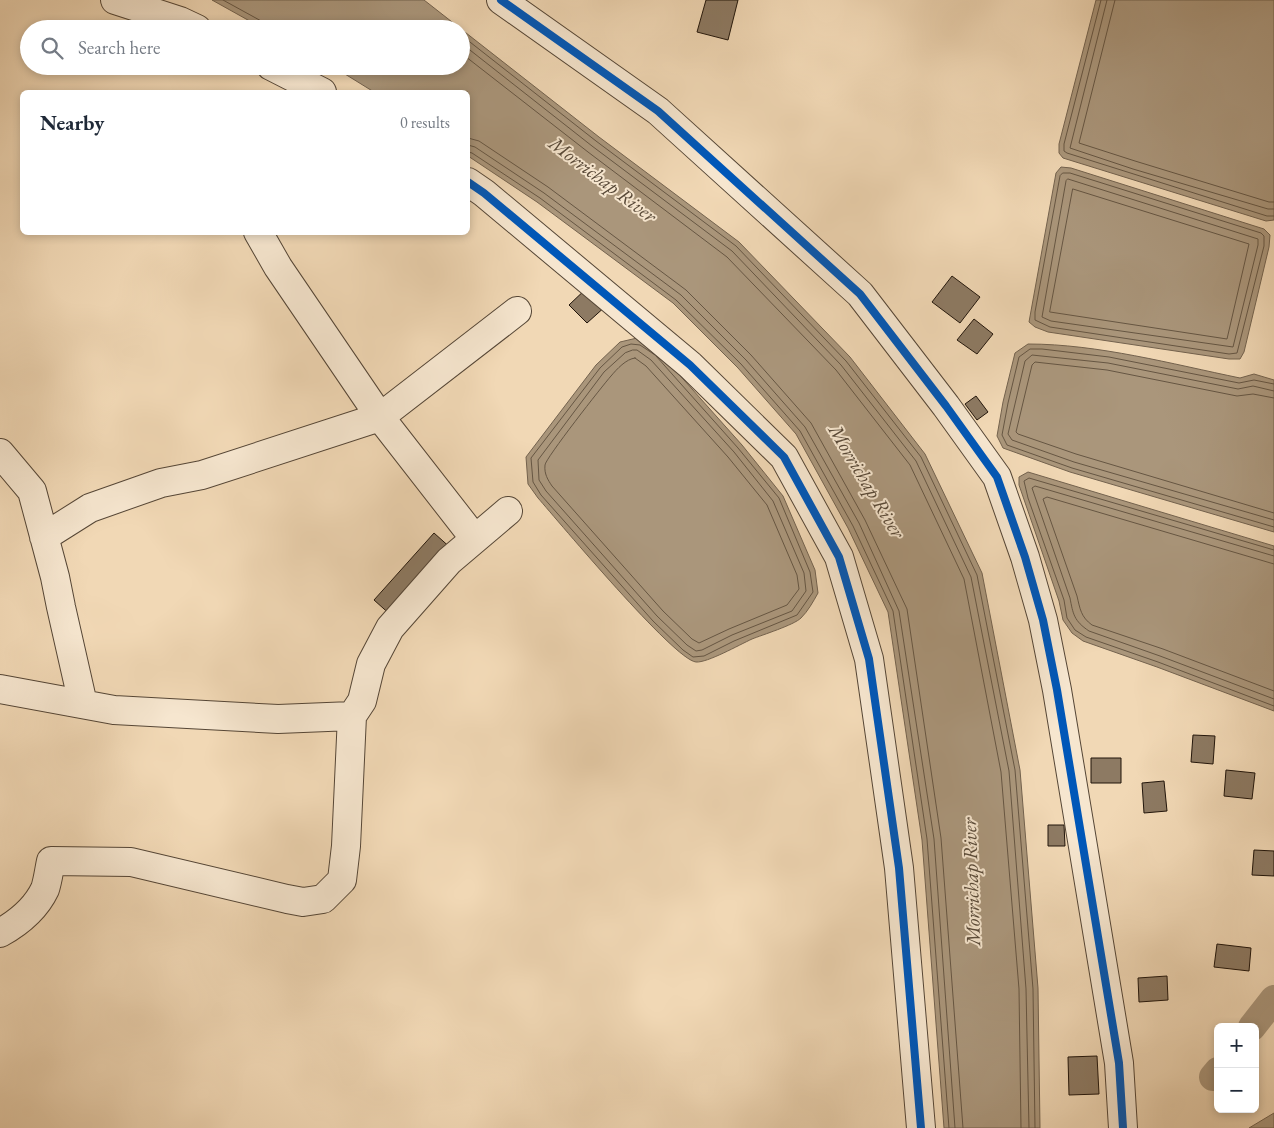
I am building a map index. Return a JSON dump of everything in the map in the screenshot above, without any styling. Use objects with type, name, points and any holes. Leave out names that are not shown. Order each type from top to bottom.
[{"type":"street","points":[[115,0],[180,20]]},
{"type":"street","points":[[501,0],[658,111],[860,294],[946,406],[997,477],[1026,557],[1043,620],[1120,1062],[1123,1128]]},
{"type":"street","points":[[288,75],[318,90]]},
{"type":"street","points":[[470,183],[484,193],[690,366],[784,457],[839,558],[869,659],[897,849],[921,1128]]},
{"type":"street","points":[[260,235],[278,267],[380,417],[475,539]]},
{"type":"street","points":[[44,537],[90,508],[161,483],[202,475],[380,417],[517,311]]},
{"type":"street","points":[[0,453],[32,491],[56,577],[83,704]]},
{"type":"street","points":[[0,933],[14,925],[33,908],[45,888],[51,861],[130,862],[287,899],[303,902],[322,899],[342,880],[346,846],[352,716],[362,701],[371,664],[390,628],[449,561],[508,511]]},
{"type":"street","points":[[0,690],[114,710],[278,719],[352,716]]},
{"type":"water","points":[[212,0],[424,0],[450,20],[248,20]]},
{"type":"water","points":[[1096,0],[1274,0],[1274,220],[1266,221],[1063,158],[1059,153],[1059,144]]},
{"type":"water","name":"Morrichap River","points":[[470,36],[599,137],[739,242],[850,357],[925,454],[982,573],[1020,770],[1038,988],[1040,1128],[944,1128],[922,840],[888,612],[848,528],[796,434],[738,368],[673,303],[537,202],[470,157],[470,90],[371,90],[347,75],[470,75]]},
{"type":"water","points":[[1061,167],[1071,168],[1264,229],[1270,235],[1269,247],[1244,352],[1240,359],[1229,359],[1048,332],[1035,327],[1029,322],[1056,173]]},
{"type":"water","points":[[637,338],[659,352],[742,445],[783,496],[815,570],[818,593],[801,618],[785,627],[752,639],[701,662],[696,662],[684,655],[642,616],[568,533],[528,484],[526,457],[596,365],[620,342]]},
{"type":"water","points":[[1028,344],[1081,347],[1161,361],[1240,378],[1254,374],[1274,380],[1274,532],[1070,472],[1003,448],[997,436],[1003,402],[1015,353]]},
{"type":"water","points":[[1028,472],[1274,546],[1274,711],[1083,641],[1072,633],[1063,620],[1059,601],[1019,485],[1019,477]]},
{"type":"water","points":[[1274,1113],[1274,1128],[1249,1128]]},
{"type":"building","points":[[706,0],[738,0],[728,40],[697,32]]},
{"type":"building","points":[[952,276],[980,297],[960,323],[932,302]]},
{"type":"building","points":[[589,286],[607,305],[587,323],[569,305]]},
{"type":"building","points":[[974,319],[993,334],[977,354],[957,340]]},
{"type":"building","points":[[976,396],[988,412],[977,420],[965,404]]},
{"type":"building","points":[[434,533],[453,550],[393,617],[374,600]]},
{"type":"building","points":[[1193,735],[1215,736],[1213,764],[1191,762]]},
{"type":"building","points":[[1091,758],[1121,758],[1121,783],[1091,783]]},
{"type":"building","points":[[1226,770],[1255,773],[1252,799],[1224,796]]},
{"type":"building","points":[[1164,781],[1167,811],[1144,813],[1142,783]]},
{"type":"building","points":[[1048,825],[1064,825],[1065,846],[1048,846]]},
{"type":"building","points":[[1254,850],[1274,851],[1274,876],[1252,875]]},
{"type":"building","points":[[1217,944],[1251,948],[1249,971],[1214,967]]},
{"type":"building","points":[[1167,976],[1168,1000],[1139,1002],[1138,978]]},
{"type":"building","points":[[1097,1056],[1099,1094],[1069,1095],[1068,1057]]},
{"type":"waterway","points":[[1255,1023],[1274,999]]},
{"type":"cycle path","points":[[501,0],[658,111],[860,294],[946,406],[997,477],[1025,557],[1043,620],[1057,690],[1119,1063],[1123,1128]]},
{"type":"cycle path","points":[[470,183],[690,365],[784,457],[839,557],[869,659],[899,868],[921,1128]]}]
